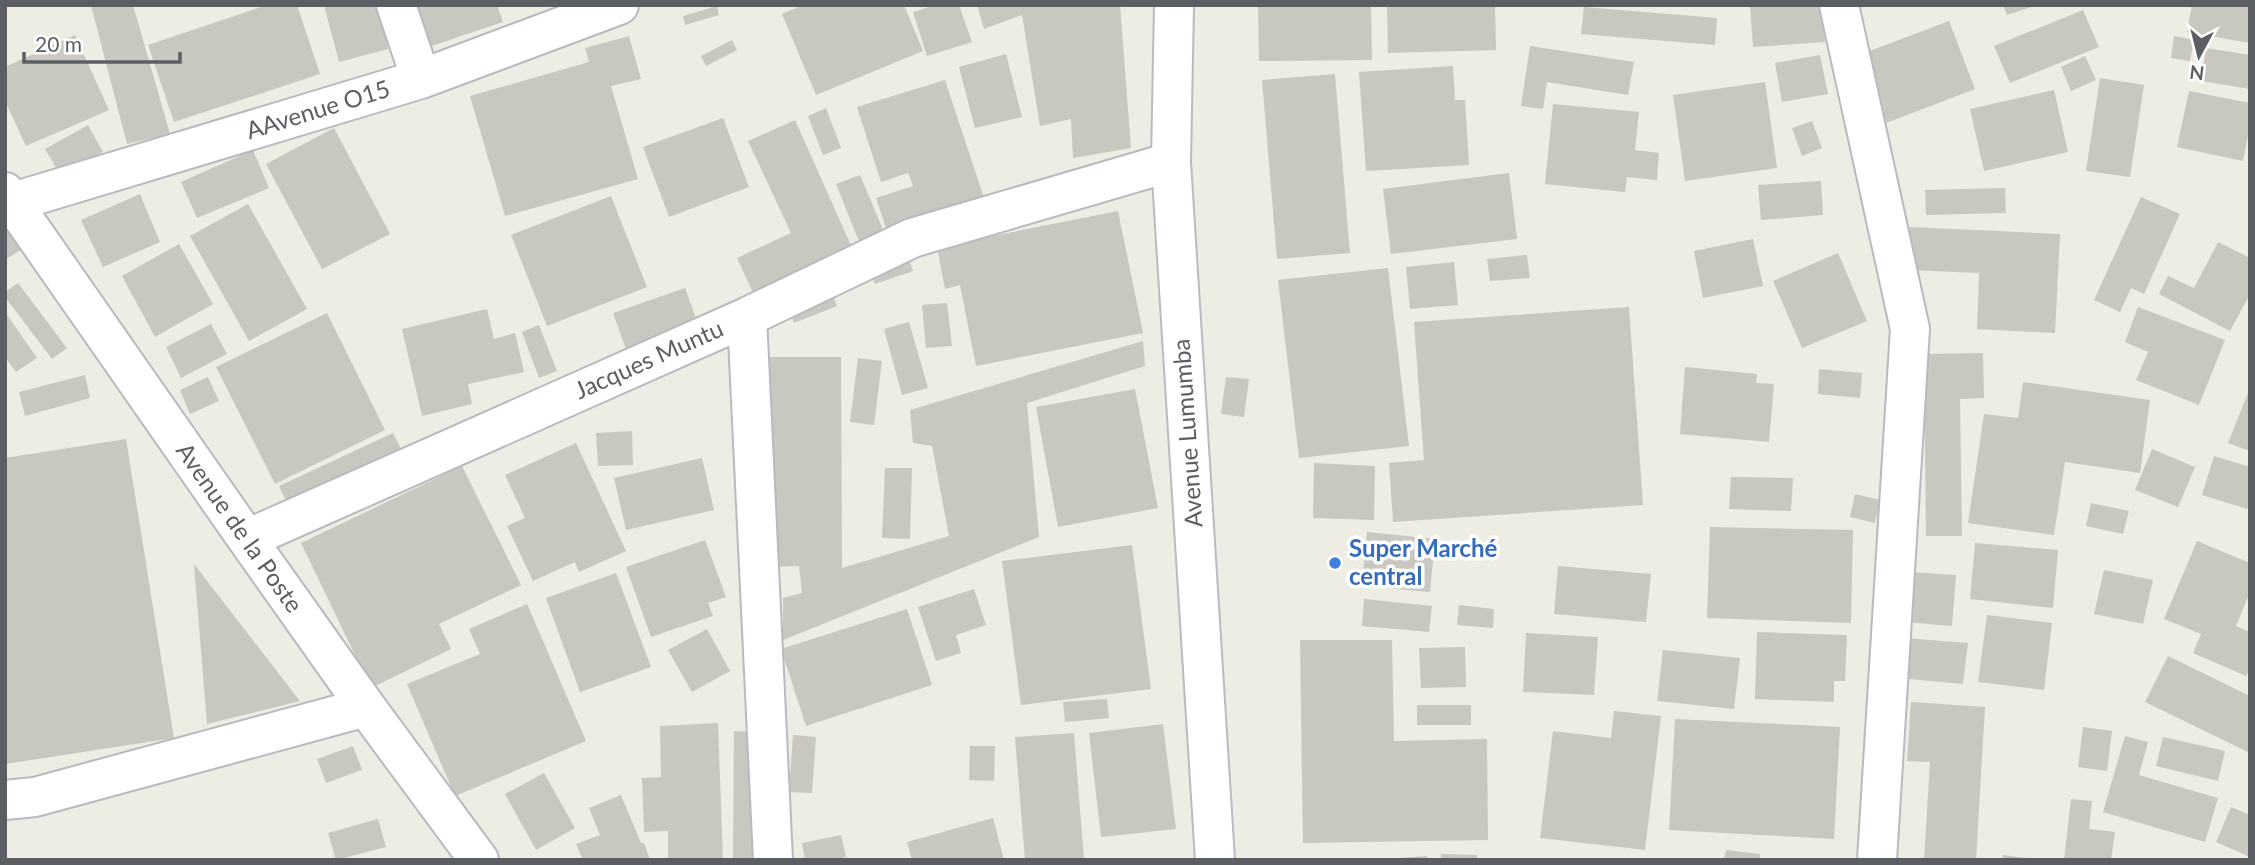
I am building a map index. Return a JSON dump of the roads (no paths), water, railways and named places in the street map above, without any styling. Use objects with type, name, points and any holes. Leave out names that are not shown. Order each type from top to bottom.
[{"type":"street","points":[[396,5],[421,79]]},
{"type":"street","name":"AAvenue O15","points":[[9,197],[421,79],[619,5]]},
{"type":"street","name":"Avenue Lumumba","points":[[1174,5],[1171,162],[1215,860]]},
{"type":"street","points":[[1839,5],[1910,330],[1877,860]]},
{"type":"street","points":[[747,317],[912,238],[1171,162]]},
{"type":"street","name":"Avenue de la Poste","points":[[9,197],[247,540],[479,860]]},
{"type":"street","name":"Jacques Muntu","points":[[247,540],[747,317],[773,860]]},
{"type":"street","points":[[5,800],[36,797],[366,707]]},
{"type":"place","name":"Super Marché central","points":[[1335,563]]}]
